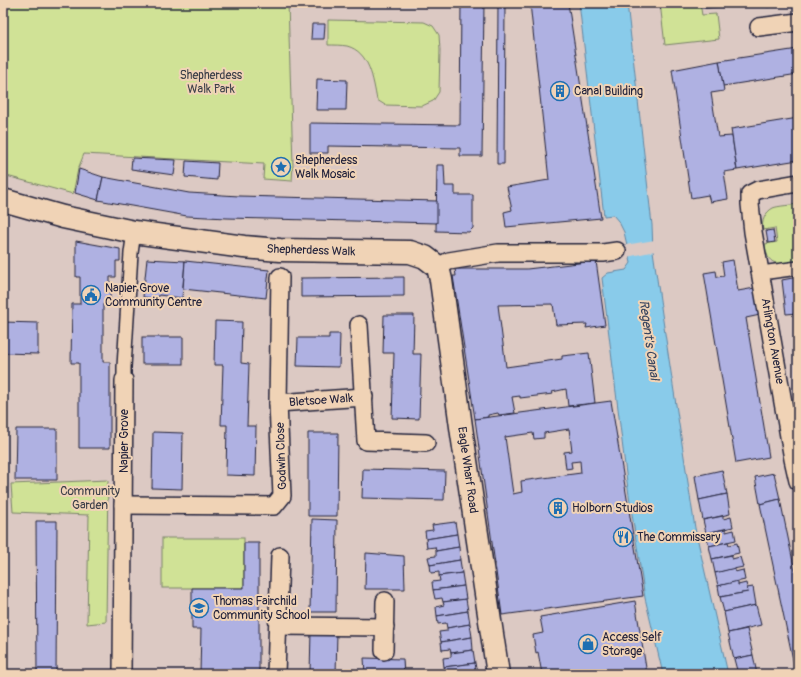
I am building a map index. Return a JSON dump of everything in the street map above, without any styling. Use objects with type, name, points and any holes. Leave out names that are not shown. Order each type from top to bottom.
[{"type":"main road","name":"Shepherdess Walk","points":[[3,200],[63,217],[134,232],[244,247],[280,250],[410,252],[425,257],[438,267]]},
{"type":"main road","name":"Eagle Wharf Road","points":[[438,267],[498,674]]},
{"type":"street","points":[[759,27],[798,22]]},
{"type":"street","name":"Arlington Avenue","points":[[798,184],[758,190],[750,194],[752,225],[798,481]]},
{"type":"street","name":"Napier Grove","points":[[122,674],[124,367],[131,253],[134,232]]},
{"type":"street","points":[[438,267],[449,261],[498,253],[603,253],[617,251]]},
{"type":"street","points":[[761,273],[798,268]]},
{"type":"street","name":"Godwin Close","points":[[124,505],[274,506],[282,496],[278,403],[280,277]]},
{"type":"street","name":"Bletsoe Walk","points":[[359,325],[366,441],[426,443]]},
{"type":"street","name":"Bletsoe Walk","points":[[278,403],[364,397]]},
{"type":"street","points":[[276,674],[280,556]]},
{"type":"street","points":[[384,651],[385,601]]},
{"type":"street","points":[[278,626],[385,627]]},
{"type":"green space","name":"Shepherdess Walk Park","points":[[7,3],[288,3],[293,165],[292,181],[263,179],[264,164],[84,154],[78,169],[73,194],[3,175],[3,14],[6,12]]},
{"type":"green space","points":[[660,3],[700,3],[702,15],[716,14],[719,39],[665,45]]},
{"type":"green space","points":[[328,20],[424,22],[433,26],[439,35],[440,50],[439,92],[433,101],[422,106],[385,105],[377,100],[372,76],[366,60],[361,54],[355,49],[347,46],[328,45]]},
{"type":"green space","points":[[798,204],[798,262],[785,264],[776,263],[769,258],[766,252],[765,244],[777,242],[775,228],[763,230],[764,218],[773,208]]},
{"type":"green space","name":"Community Garden","points":[[108,480],[106,622],[87,624],[89,515],[13,512],[11,484]]},
{"type":"green space","points":[[162,538],[244,538],[244,588],[162,588]]},
{"type":"water","name":"Regent's Canal","points":[[579,3],[627,3],[652,225],[653,251],[662,314],[695,528],[728,674],[663,674],[645,598],[627,482],[602,278],[608,273],[626,270],[631,263],[624,232],[619,222],[613,215],[604,216]]},
{"type":"pier","points":[[655,240],[655,251],[627,257],[625,245]]},
{"type":"building","points":[[461,3],[484,3],[482,156],[460,156],[460,148],[328,146],[328,153],[310,153],[310,123],[460,125]]},
{"type":"building","points":[[498,3],[505,3],[504,164],[497,164]]},
{"type":"building","name":"Canal Building","points":[[530,3],[568,3],[601,218],[506,227],[504,212],[512,210],[507,187],[549,180]]},
{"type":"building","points":[[704,3],[732,3],[733,6],[705,8]]},
{"type":"building","points":[[766,3],[790,3],[767,7]]},
{"type":"building","points":[[312,24],[325,24],[324,39],[311,39]]},
{"type":"building","points":[[798,49],[798,74],[723,86],[719,61]]},
{"type":"building","points":[[719,61],[724,91],[711,93],[718,137],[732,136],[737,170],[724,172],[728,199],[710,202],[708,195],[691,198],[672,70]]},
{"type":"building","points":[[317,79],[347,80],[346,110],[316,110]]},
{"type":"building","points":[[798,118],[798,160],[737,170],[731,129]]},
{"type":"building","points":[[132,158],[176,160],[174,175],[131,169]]},
{"type":"building","points":[[186,161],[218,163],[217,180],[185,177]]},
{"type":"building","points":[[437,165],[444,165],[445,186],[455,186],[455,195],[473,195],[473,228],[469,232],[436,231]]},
{"type":"building","points":[[79,169],[103,177],[98,200],[75,193]]},
{"type":"building","points":[[103,177],[189,193],[239,196],[437,201],[437,223],[187,216],[98,200]]},
{"type":"building","points":[[773,230],[775,242],[768,243],[766,231]]},
{"type":"building","points":[[76,241],[120,249],[120,261],[116,261],[116,277],[110,277],[110,304],[103,304],[103,362],[110,362],[110,448],[79,448],[79,363],[71,363],[72,304],[80,304],[80,277],[76,277]]},
{"type":"building","points":[[147,259],[185,261],[182,298],[159,295],[158,299],[143,297]]},
{"type":"building","points":[[733,260],[738,291],[755,288],[760,315],[746,318],[769,457],[736,463],[704,273],[716,271],[717,277],[724,276],[722,262]]},
{"type":"building","points":[[185,261],[269,270],[266,298],[183,289]]},
{"type":"building","points":[[596,261],[605,325],[586,328],[587,324],[556,325],[553,304],[498,305],[506,367],[562,359],[562,356],[589,353],[595,403],[568,406],[566,389],[552,392],[553,394],[520,398],[520,396],[512,397],[515,413],[499,415],[498,413],[488,415],[488,417],[475,419],[453,276],[456,276],[455,269],[527,269]]},
{"type":"building","points":[[404,277],[404,296],[301,297],[301,278]]},
{"type":"building","points":[[798,277],[798,313],[786,314],[782,280]]},
{"type":"building","points":[[384,315],[414,315],[413,354],[421,354],[419,419],[392,418],[394,353],[383,353]]},
{"type":"building","points":[[215,321],[242,322],[241,363],[249,364],[247,426],[256,426],[255,476],[226,475],[227,425],[221,425],[223,365],[214,365]]},
{"type":"building","points":[[3,322],[38,323],[38,354],[3,353]]},
{"type":"building","points":[[329,334],[340,334],[339,367],[297,366],[298,338],[329,338]]},
{"type":"building","points":[[142,337],[183,337],[183,364],[142,364]]},
{"type":"building","name":"Holborn Studios","points":[[611,401],[643,596],[502,615],[475,419]],"holes":[[[569,429],[572,451],[564,452],[566,469],[572,468],[571,462],[580,461],[581,473],[521,481],[522,492],[513,494],[505,437],[533,433],[534,439],[544,438],[544,433]]]},
{"type":"building","points":[[16,429],[57,429],[57,480],[15,480]]},
{"type":"building","points":[[153,432],[183,433],[182,489],[152,488]]},
{"type":"building","points":[[308,433],[338,433],[337,516],[308,516]]},
{"type":"building","points":[[363,469],[445,471],[444,500],[362,498]]},
{"type":"building","points":[[722,470],[727,494],[699,500],[695,476]]},
{"type":"building","points":[[774,473],[780,499],[760,504],[755,477]]},
{"type":"building","points":[[727,494],[730,514],[703,520],[699,500]]},
{"type":"building","points":[[780,499],[798,586],[798,674],[796,674],[760,504]]},
{"type":"building","points":[[723,516],[723,519],[731,517],[733,527],[706,533],[703,520]]},
{"type":"building","points":[[312,519],[337,520],[336,612],[310,612]]},
{"type":"building","points":[[36,521],[57,521],[56,674],[37,674]]},
{"type":"building","points":[[455,522],[457,534],[426,539],[425,531],[433,530],[432,525]]},
{"type":"building","points":[[726,529],[726,532],[734,530],[736,540],[709,546],[706,533]]},
{"type":"building","points":[[457,534],[459,547],[436,551],[435,547],[427,548],[426,539]]},
{"type":"building","points":[[728,542],[729,545],[737,543],[739,553],[712,559],[709,546]]},
{"type":"building","points":[[244,543],[259,543],[259,674],[200,674],[201,629],[192,629],[192,588],[244,588]]},
{"type":"building","points":[[459,547],[460,560],[430,565],[428,557],[436,556],[436,551]]},
{"type":"building","points":[[366,553],[404,556],[405,589],[365,589]]},
{"type":"building","points":[[732,555],[732,559],[740,557],[743,567],[715,573],[712,559]]},
{"type":"building","points":[[460,560],[462,573],[439,576],[439,572],[431,573],[430,565]]},
{"type":"building","points":[[735,568],[735,572],[743,570],[745,580],[718,586],[715,573]]},
{"type":"building","points":[[462,573],[464,586],[433,590],[432,582],[440,581],[439,576]]},
{"type":"building","points":[[738,581],[738,585],[746,583],[748,592],[720,597],[718,586]]},
{"type":"building","points":[[464,586],[466,599],[443,602],[442,598],[435,599],[433,590]]},
{"type":"building","points":[[753,587],[756,605],[724,612],[720,597],[748,592],[747,588]]},
{"type":"building","points":[[466,599],[468,611],[437,616],[436,607],[444,605],[443,602]]},
{"type":"building","name":"Access Self Storage","points":[[635,601],[647,674],[542,674],[533,635],[543,633],[540,617]]},
{"type":"building","points":[[756,605],[761,625],[728,633],[724,612]]},
{"type":"building","points":[[468,611],[470,624],[447,628],[446,623],[438,624],[437,616]]},
{"type":"building","points":[[470,624],[472,637],[441,642],[439,632],[447,631],[447,628]]},
{"type":"building","points":[[747,629],[753,655],[734,659],[728,633]]},
{"type":"building","points":[[311,631],[337,632],[336,674],[310,674]]},
{"type":"building","points":[[472,637],[473,650],[451,653],[450,649],[442,650],[441,642]]},
{"type":"building","points":[[473,650],[475,663],[444,667],[443,658],[451,657],[451,653]]},
{"type":"building","points":[[753,655],[757,674],[738,674],[734,659]]},
{"type":"building","points":[[364,658],[403,659],[404,674],[365,674]]},
{"type":"building","points":[[475,663],[477,674],[446,674],[444,667]]},
{"type":"place","name":"Canal Building","points":[[560,91]]},
{"type":"place","name":"Shepherdess Walk Mosaic","points":[[281,167]]},
{"type":"place","name":"Napier Grove Community Centre","points":[[91,295]]},
{"type":"place","name":"Holborn Studios","points":[[558,508]]},
{"type":"place","name":"The Commissary","points":[[623,537]]},
{"type":"place","name":"Thomas Fairchild Community School","points":[[199,608]]},
{"type":"place","name":"Access Self Storage","points":[[588,644]]}]
